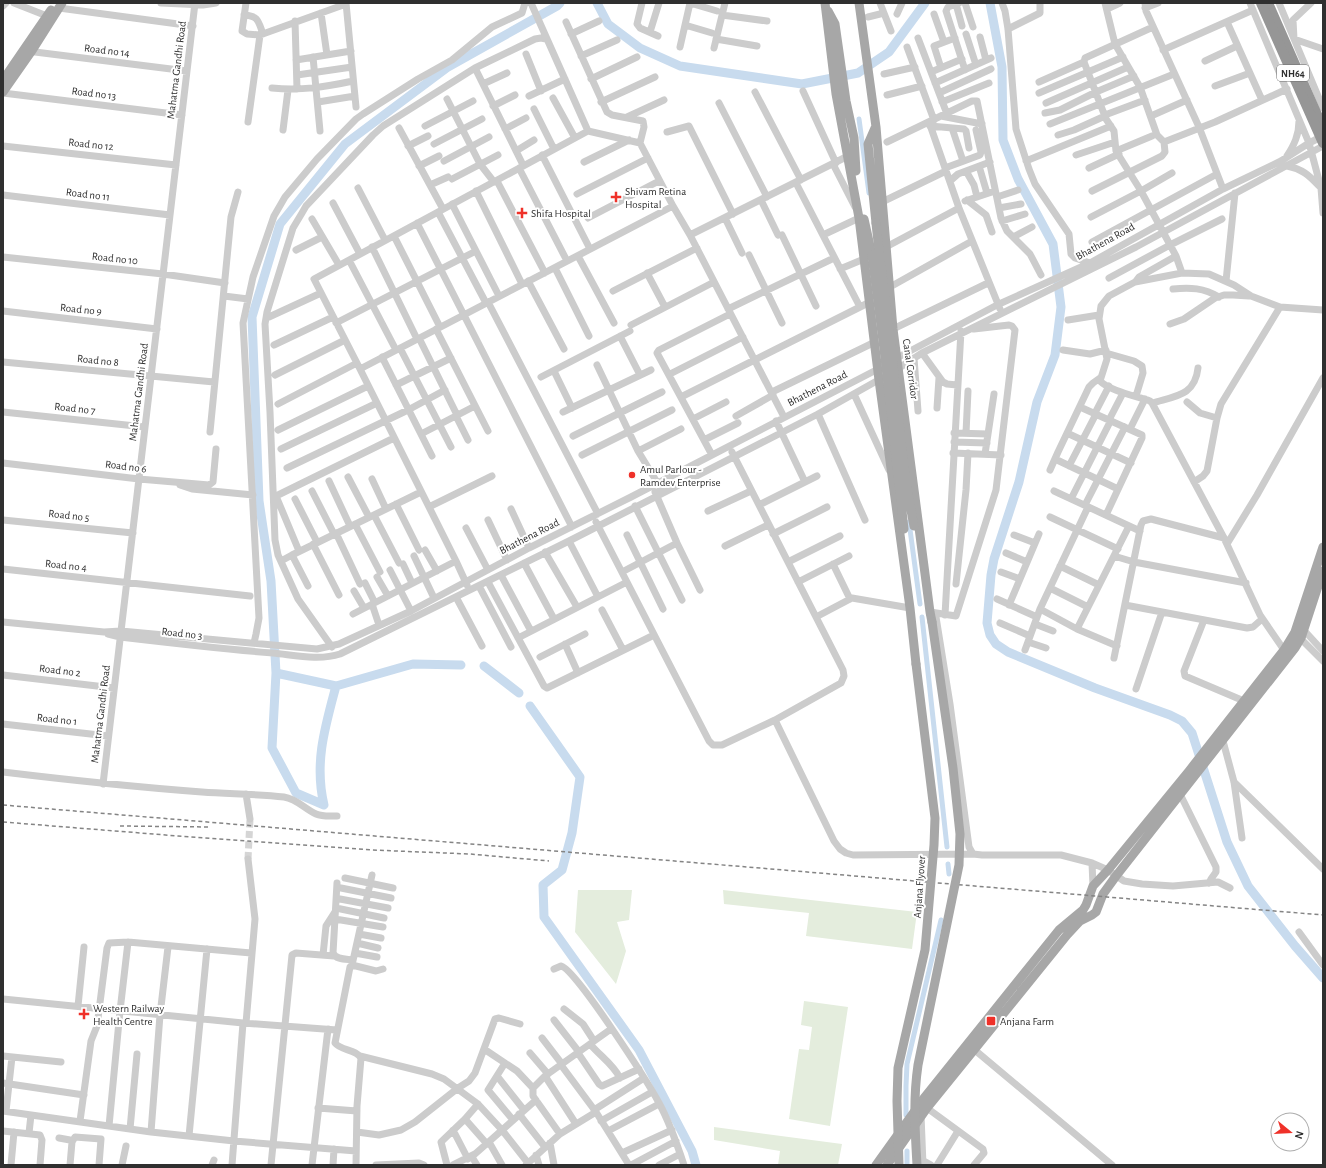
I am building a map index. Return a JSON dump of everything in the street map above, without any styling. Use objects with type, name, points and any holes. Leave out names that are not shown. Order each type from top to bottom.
[{"type":"highway","name":"NH64","points":[[1261,3],[1323,143]]},
{"type":"highway","name":"NH64","points":[[1268,3],[1323,128]]},
{"type":"main road","name":"Canal Corridor","points":[[859,3],[876,127],[893,329],[930,612]]},
{"type":"main road","points":[[825,4],[834,44],[844,136],[858,216],[868,257],[884,349],[910,585],[910,604]]},
{"type":"main road","points":[[3,80],[28,51],[47,16],[59,5]]},
{"type":"main road","points":[[3,92],[59,5]]},
{"type":"main road","points":[[840,93],[854,138],[855,161],[864,216],[870,302],[879,380],[910,604]]},
{"type":"main road","points":[[876,127],[868,144],[876,223],[906,488],[914,526],[921,584],[929,602]]},
{"type":"main road","points":[[844,136],[854,138]]},
{"type":"main road","points":[[881,1164],[923,1106],[971,1046],[1059,930],[1083,910],[1093,886],[1192,774],[1295,648],[1323,547]]},
{"type":"main road","points":[[1219,741],[1244,701],[1299,631],[1323,571]]},
{"type":"main road","name":"Anjana Flyover","points":[[899,1165],[897,1101],[898,1068],[925,950],[935,818],[910,604]]},
{"type":"main road","points":[[921,1163],[914,1105],[915,1086],[919,1058],[959,865],[960,849],[954,768],[930,612]]},
{"type":"main road","points":[[971,1046],[1080,921],[1096,912],[1103,894],[1180,794],[1192,774]]},
{"type":"main road","points":[[881,1164],[921,1117],[923,1106]]},
{"type":"street","points":[[3,6],[6,3]]},
{"type":"street","points":[[14,3],[47,16]]},
{"type":"street","points":[[161,3],[216,3]]},
{"type":"street","points":[[246,3],[242,28],[243,32],[262,34],[346,3],[356,107]]},
{"type":"street","points":[[642,3],[637,24],[640,28],[658,36]]},
{"type":"street","points":[[650,32],[658,3]]},
{"type":"street","points":[[680,47],[690,3],[720,13],[767,21]]},
{"type":"street","points":[[714,48],[720,13],[725,3]]},
{"type":"street","points":[[897,14],[902,3]]},
{"type":"street","points":[[965,3],[973,27]]},
{"type":"street","points":[[1002,3],[1008,29],[1016,129],[1026,161],[1035,184],[1068,234],[1071,254],[1075,258],[1090,263]]},
{"type":"street","points":[[1008,29],[1040,13],[1040,3]]},
{"type":"street","points":[[1092,191],[1162,156],[1164,152],[1164,142],[1157,135],[1140,87],[1115,44],[1106,6],[1120,3]]},
{"type":"street","points":[[1158,3],[1145,5],[1163,50],[1199,127],[1223,189]]},
{"type":"street","points":[[1278,3],[1323,108]]},
{"type":"street","points":[[1294,39],[1294,20],[1310,3]]},
{"type":"street","name":"Mahatma Gandhi Road","points":[[103,784],[195,4]]},
{"type":"street","points":[[256,644],[259,618],[244,317],[253,277],[278,209],[285,197],[317,159],[356,119],[418,79],[452,60],[492,27],[522,13],[529,4],[546,37],[588,131]]},
{"type":"street","points":[[962,26],[957,4],[948,7],[946,11],[965,70]]},
{"type":"street","points":[[59,5],[193,26]]},
{"type":"street","points":[[868,17],[882,6],[891,31]]},
{"type":"street","points":[[1163,50],[1226,22],[1252,6],[1309,143],[1321,188],[1323,213]]},
{"type":"street","points":[[321,13],[327,55]]},
{"type":"street","points":[[934,14],[944,42]]},
{"type":"street","points":[[244,15],[253,16],[256,18],[262,34],[248,122]]},
{"type":"street","points":[[295,21],[297,89]]},
{"type":"street","points":[[571,34],[599,21]]},
{"type":"street","points":[[566,22],[604,109],[609,114],[640,120],[644,123],[640,142],[659,180],[697,248],[784,417]]},
{"type":"street","points":[[1226,22],[1262,100]]},
{"type":"street","points":[[685,25],[712,33]]},
{"type":"street","points":[[1039,82],[1084,62],[1085,58],[1153,27]]},
{"type":"street","points":[[966,34],[976,65]]},
{"type":"street","points":[[332,646],[301,603],[276,550],[275,540],[275,497],[265,324],[267,312],[293,228],[306,206],[383,126],[475,68],[535,39],[546,37]]},
{"type":"street","points":[[935,83],[988,59],[980,37]]},
{"type":"street","points":[[918,38],[942,102],[936,120]]},
{"type":"street","points":[[941,68],[934,46],[955,38]]},
{"type":"street","points":[[1294,39],[1323,49]]},
{"type":"street","points":[[581,56],[618,40]]},
{"type":"street","points":[[716,40],[757,46]]},
{"type":"street","points":[[1205,61],[1237,46]]},
{"type":"street","points":[[907,47],[936,120],[946,170],[958,206],[997,305],[1002,313]]},
{"type":"street","name":"Road no 14","points":[[28,51],[187,71]]},
{"type":"street","points":[[296,60],[351,52]]},
{"type":"street","points":[[526,54],[541,91]]},
{"type":"street","points":[[591,79],[637,56]]},
{"type":"street","points":[[313,57],[320,131]]},
{"type":"street","points":[[1039,93],[1123,57]]},
{"type":"street","points":[[931,72],[962,59]]},
{"type":"street","points":[[1084,62],[1100,104],[1114,131],[1118,152],[1176,256],[1182,273]]},
{"type":"street","points":[[296,75],[352,67]]},
{"type":"street","points":[[884,74],[914,67]]},
{"type":"street","points":[[1046,103],[1072,93],[1092,82],[1128,67]]},
{"type":"street","points":[[475,68],[516,151],[521,167],[567,261]]},
{"type":"street","points":[[939,93],[991,69]]},
{"type":"street","points":[[483,84],[506,73]]},
{"type":"street","points":[[1215,86],[1250,73]]},
{"type":"street","points":[[1050,124],[1174,74]]},
{"type":"street","points":[[1045,113],[1060,110],[1096,92],[1134,76]]},
{"type":"street","points":[[601,102],[655,77]]},
{"type":"street","points":[[529,96],[565,79]]},
{"type":"street","points":[[272,88],[288,90],[317,88],[353,81]]},
{"type":"street","points":[[942,102],[989,83]]},
{"type":"street","points":[[887,95],[922,86]]},
{"type":"street","points":[[1164,142],[1215,122],[1287,89]]},
{"type":"street","points":[[283,130],[288,90]]},
{"type":"street","points":[[804,91],[858,216],[823,235]]},
{"type":"street","name":"Road no 13","points":[[3,92],[182,115]]},
{"type":"street","points":[[756,92],[834,258],[860,307]]},
{"type":"street","points":[[493,106],[515,95]]},
{"type":"street","points":[[318,102],[355,96]]},
{"type":"street","points":[[553,98],[575,138]]},
{"type":"street","points":[[447,99],[452,112],[480,164],[495,181],[544,273]]},
{"type":"street","points":[[627,117],[664,100]]},
{"type":"street","points":[[1058,135],[1074,130],[1105,115],[1145,100]]},
{"type":"street","points":[[1151,116],[1187,100]]},
{"type":"street","points":[[424,126],[473,101]]},
{"type":"street","points":[[887,142],[976,101],[978,103],[1002,221],[1007,230],[1030,254],[1041,275]]},
{"type":"street","points":[[719,103],[780,235],[816,306]]},
{"type":"street","points":[[534,109],[554,149]]},
{"type":"street","points":[[505,129],[526,118]]},
{"type":"street","points":[[1286,158],[1299,130],[1298,118]]},
{"type":"street","points":[[434,144],[482,119]]},
{"type":"street","points":[[936,120],[982,124]]},
{"type":"street","points":[[936,120],[952,128],[965,130],[969,148]]},
{"type":"street","points":[[667,132],[689,126],[733,214]]},
{"type":"street","points":[[1026,161],[1111,126]]},
{"type":"street","points":[[399,128],[430,185],[440,211],[462,258],[487,303],[596,515],[598,525],[627,582],[709,741],[713,746],[722,745],[774,720],[841,682],[844,676],[843,670],[729,446]]},
{"type":"street","points":[[952,128],[963,161]]},
{"type":"street","points":[[882,202],[963,161],[981,154],[976,130]]},
{"type":"street","points":[[469,591],[456,561],[386,420],[314,279],[588,131],[640,142]]},
{"type":"street","points":[[408,146],[428,136]]},
{"type":"street","points":[[1089,168],[1152,136]]},
{"type":"street","name":"Bhathena Road","points":[[317,657],[334,656],[340,654],[488,582],[818,414],[879,380],[922,353],[1029,300],[1158,224],[1223,189],[1286,158],[1323,136]]},
{"type":"street","points":[[419,166],[471,147],[489,138]]},
{"type":"street","points":[[516,151],[534,140]]},
{"type":"street","points":[[584,162],[628,140]]},
{"type":"street","points":[[1076,155],[1115,142]]},
{"type":"street","name":"Road no 12","points":[[3,146],[176,165]]},
{"type":"street","points":[[1082,270],[1162,232],[1323,146]]},
{"type":"street","points":[[430,185],[450,178],[498,155]]},
{"type":"street","points":[[542,156],[590,249]]},
{"type":"street","points":[[690,235],[835,164],[848,156]]},
{"type":"street","points":[[577,194],[648,158]]},
{"type":"street","points":[[950,181],[955,176],[966,170],[990,162]]},
{"type":"street","points":[[979,166],[987,194]]},
{"type":"street","points":[[1287,166],[1307,173],[1321,188]]},
{"type":"street","points":[[966,170],[974,185],[977,197]]},
{"type":"street","points":[[1091,217],[1172,173]]},
{"type":"street","points":[[1092,242],[1150,209],[1217,174]]},
{"type":"street","points":[[588,218],[659,180]]},
{"type":"street","points":[[358,188],[385,240]]},
{"type":"street","points":[[886,247],[967,200],[987,194],[1018,190]]},
{"type":"street","points":[[476,191],[525,283],[564,349]]},
{"type":"street","points":[[210,432],[231,217],[238,192]]},
{"type":"street","points":[[1226,281],[1235,193]]},
{"type":"street","name":"Road no 11","points":[[3,195],[170,215]]},
{"type":"street","points":[[967,200],[986,214],[992,232]]},
{"type":"street","points":[[333,203],[360,254]]},
{"type":"street","points":[[452,204],[499,296]]},
{"type":"street","points":[[999,208],[1021,204]]},
{"type":"street","points":[[278,404],[358,366],[398,349],[673,206]]},
{"type":"street","points":[[1002,221],[1025,214]]},
{"type":"street","points":[[725,218],[767,290],[782,323]]},
{"type":"street","points":[[312,219],[339,266]]},
{"type":"street","points":[[1109,278],[1170,245],[1222,220]]},
{"type":"street","points":[[417,223],[572,527]]},
{"type":"street","points":[[1013,237],[1032,227]]},
{"type":"street","points":[[394,236],[417,282],[451,358],[488,430]]},
{"type":"street","points":[[296,250],[322,237]]},
{"type":"street","points":[[890,287],[972,241]]},
{"type":"street","points":[[372,248],[445,390],[468,440]]},
{"type":"street","points":[[613,291],[697,248]]},
{"type":"street","points":[[274,345],[372,305],[476,251]]},
{"type":"street","points":[[578,256],[614,323]]},
{"type":"street","points":[[1136,282],[1139,277],[1176,256]]},
{"type":"street","name":"Road no 10","points":[[3,257],[163,274],[225,283]]},
{"type":"street","points":[[840,269],[868,257]]},
{"type":"street","points":[[712,454],[670,374],[658,355],[659,350],[767,290],[834,258]]},
{"type":"street","points":[[348,260],[372,305],[415,376],[450,447]]},
{"type":"street","points":[[555,268],[589,336]]},
{"type":"street","name":"Bhathena Road","points":[[317,649],[332,646],[411,611],[529,548],[729,446],[997,305],[1082,270]]},
{"type":"street","points":[[646,273],[665,307]]},
{"type":"street","points":[[1050,470],[1091,384],[1100,378],[1106,365],[1106,351],[1099,315],[1101,306],[1109,296],[1136,282],[1182,273],[1209,274],[1226,281],[1251,296],[1280,307],[1323,310]]},
{"type":"street","points":[[541,377],[620,336],[630,328],[665,307],[714,282]]},
{"type":"street","points":[[893,329],[988,283]]},
{"type":"street","points":[[1173,289],[1188,287],[1201,289],[1219,297]]},
{"type":"street","points":[[269,317],[321,293]]},
{"type":"street","points":[[1170,324],[1184,319],[1214,298],[1233,294],[1251,296]]},
{"type":"street","points":[[224,296],[248,299]]},
{"type":"street","points":[[682,397],[870,302]]},
{"type":"street","points":[[1194,482],[1203,476],[1207,471],[1221,404],[1280,307]]},
{"type":"street","name":"Road no 9","points":[[3,311],[157,329]]},
{"type":"street","points":[[1068,320],[1099,315]]},
{"type":"street","points":[[945,615],[957,385],[964,332],[960,325]]},
{"type":"street","points":[[930,612],[956,616],[996,490],[1001,455],[1015,330],[1010,325],[964,332]]},
{"type":"street","points":[[620,336],[640,376]]},
{"type":"street","points":[[670,374],[743,337]]},
{"type":"street","points":[[275,375],[345,340]]},
{"type":"street","points":[[704,440],[737,420],[772,394],[875,342]]},
{"type":"street","points":[[1062,350],[1090,354],[1106,351],[1134,361],[1142,366],[1143,373],[1136,396]]},
{"type":"street","points":[[922,353],[939,378],[945,383],[957,385]]},
{"type":"street","points":[[382,357],[432,456]]},
{"type":"street","points":[[396,385],[451,358]]},
{"type":"street","points":[[914,358],[918,412]]},
{"type":"street","name":"Road no 8","points":[[3,362],[214,382]]},
{"type":"street","points":[[597,365],[660,494],[677,544],[700,590]]},
{"type":"street","points":[[1152,403],[1187,391],[1196,378],[1198,368]]},
{"type":"street","points":[[563,412],[651,370]]},
{"type":"street","points":[[554,371],[572,408]]},
{"type":"street","points":[[937,408],[939,378]]},
{"type":"street","points":[[1100,378],[1102,383],[1123,393],[1145,399],[1152,403],[1226,541],[1262,619],[1284,650]]},
{"type":"street","points":[[1226,541],[1257,495],[1323,378]]},
{"type":"street","points":[[278,430],[368,386]]},
{"type":"street","points":[[1069,466],[1109,386]]},
{"type":"street","points":[[287,468],[408,410],[445,390]]},
{"type":"street","points":[[966,433],[968,391]]},
{"type":"street","points":[[573,436],[662,392]]},
{"type":"street","points":[[1071,499],[1123,393]]},
{"type":"street","points":[[854,394],[892,478]]},
{"type":"street","points":[[985,454],[994,394]]},
{"type":"street","points":[[1028,643],[1040,608],[1077,530],[1098,480],[1111,454],[1145,399]]},
{"type":"street","points":[[693,419],[726,402]]},
{"type":"street","points":[[1187,402],[1200,413],[1217,418]]},
{"type":"street","points":[[281,449],[377,403]]},
{"type":"street","points":[[420,434],[475,406]]},
{"type":"street","points":[[1080,407],[1142,435],[1131,463],[1106,515]]},
{"type":"street","points":[[582,455],[672,410]]},
{"type":"street","name":"Road no 7","points":[[3,412],[145,427]]},
{"type":"street","points":[[818,414],[865,520]]},
{"type":"street","points":[[776,421],[805,482]]},
{"type":"street","points":[[638,451],[681,429]]},
{"type":"street","points":[[954,433],[988,434]]},
{"type":"street","points":[[1067,433],[1131,463]]},
{"type":"street","points":[[275,497],[394,438]]},
{"type":"street","points":[[954,442],[987,443]]},
{"type":"street","name":"Road no 6","points":[[3,463],[139,479],[209,485],[213,482],[216,450]]},
{"type":"street","points":[[953,453],[1001,455]]},
{"type":"street","points":[[956,584],[966,490],[968,453]]},
{"type":"street","points":[[1055,459],[1118,489]]},
{"type":"street","points":[[429,508],[492,476]]},
{"type":"street","points":[[759,505],[817,476]]},
{"type":"street","points":[[348,477],[412,583]]},
{"type":"street","points":[[372,479],[386,509]]},
{"type":"street","points":[[329,481],[353,525],[388,596]]},
{"type":"street","points":[[173,482],[192,489],[253,495]]},
{"type":"street","points":[[312,491],[374,603],[379,625]]},
{"type":"street","points":[[708,511],[751,491]]},
{"type":"street","points":[[1054,491],[1140,531]]},
{"type":"street","points":[[281,561],[421,492]]},
{"type":"street","points":[[275,497],[308,586]]},
{"type":"street","points":[[295,499],[339,595]]},
{"type":"street","points":[[396,504],[422,550],[436,571]]},
{"type":"street","points":[[635,506],[682,600]]},
{"type":"street","points":[[774,534],[826,507]]},
{"type":"street","points":[[511,509],[529,548]]},
{"type":"street","points":[[1050,517],[1077,530],[1134,562],[1246,583]]},
{"type":"street","points":[[1114,658],[1143,521],[1151,519],[1226,541]]},
{"type":"street","name":"Road no 5","points":[[3,520],[132,533]]},
{"type":"street","points":[[488,520],[507,560]]},
{"type":"street","points":[[725,546],[768,525]]},
{"type":"street","points":[[1077,629],[1129,526]]},
{"type":"street","points":[[466,528],[488,570]]},
{"type":"street","points":[[1009,605],[1039,534]]},
{"type":"street","points":[[627,535],[663,609]]},
{"type":"street","points":[[1014,535],[1035,543]]},
{"type":"street","points":[[788,562],[840,536]]},
{"type":"street","points":[[569,541],[598,597]]},
{"type":"street","points":[[622,572],[677,544]]},
{"type":"street","points":[[545,552],[576,607]]},
{"type":"street","points":[[1006,553],[1027,562]]},
{"type":"street","points":[[414,556],[434,598]]},
{"type":"street","points":[[798,582],[849,556]]},
{"type":"street","points":[[353,614],[456,561]]},
{"type":"street","points":[[524,563],[554,619]]},
{"type":"street","points":[[833,564],[850,599]]},
{"type":"street","points":[[1060,566],[1099,585]]},
{"type":"street","name":"Road no 4","points":[[3,569],[250,596]]},
{"type":"street","points":[[390,570],[411,611]]},
{"type":"street","points":[[1001,572],[1020,579]]},
{"type":"street","points":[[501,575],[531,631]]},
{"type":"street","points":[[488,582],[544,686],[547,688],[654,634]]},
{"type":"street","points":[[518,638],[627,582]]},
{"type":"street","points":[[479,586],[511,647]]},
{"type":"street","points":[[1050,588],[1088,607]]},
{"type":"street","points":[[354,591],[364,608]]},
{"type":"street","points":[[456,597],[482,646]]},
{"type":"street","points":[[816,616],[850,599],[910,604]]},
{"type":"street","points":[[998,599],[1054,631]]},
{"type":"street","points":[[1125,605],[1247,628],[1253,627],[1262,619]]},
{"type":"street","points":[[1040,608],[1077,629],[1117,646]]},
{"type":"street","points":[[602,610],[623,650]]},
{"type":"street","points":[[930,612],[936,617],[950,704],[969,847],[973,854]]},
{"type":"street","points":[[1136,689],[1162,612]]},
{"type":"street","points":[[1204,620],[1184,672],[1185,676],[1244,701]]},
{"type":"street","name":"Road no 3","points":[[3,622],[104,632],[258,652],[317,657]]},
{"type":"street","points":[[1000,623],[1028,643],[1046,648]]},
{"type":"street","points":[[1299,631],[1323,651]]},
{"type":"street","points":[[1299,631],[1323,661]]},
{"type":"street","name":"Road no 3","points":[[120,634],[317,649]]},
{"type":"street","points":[[540,657],[585,634]]},
{"type":"street","points":[[565,644],[578,672]]},
{"type":"street","name":"Road no 2","points":[[3,675],[114,688]]},
{"type":"street","points":[[774,720],[834,841],[840,850],[846,853],[858,856],[920,854],[1061,855],[1092,862],[1108,870],[1124,881],[1173,886],[1218,882],[1230,888]]},
{"type":"street","name":"Road no 1","points":[[3,724],[108,736]]},
{"type":"street","points":[[1219,741],[1234,782],[1242,838]]},
{"type":"street","points":[[3,772],[103,784],[290,798],[299,802],[316,814],[324,816],[337,816]]},
{"type":"street","points":[[1234,782],[1323,869]]},
{"type":"street","points":[[246,794],[250,819]]},
{"type":"street","points":[[1180,794],[1216,867],[1216,872],[1209,882]]},
{"type":"street","points":[[232,1165],[254,916],[248,859]]},
{"type":"street","points":[[1092,862],[1093,886]]},
{"type":"street","points":[[372,875],[357,943],[350,967],[337,1030],[335,1041],[336,1044],[360,1056],[432,1074],[444,1079],[478,1104],[502,1130],[527,1164],[560,1134],[644,1078]]},
{"type":"street","points":[[345,878],[393,888]]},
{"type":"street","points":[[334,956],[335,913],[339,886],[391,898]]},
{"type":"street","points":[[340,899],[388,908]]},
{"type":"street","points":[[335,913],[363,914],[384,918]]},
{"type":"street","points":[[335,913],[361,924],[383,927]]},
{"type":"street","points":[[323,955],[326,926],[335,913]]},
{"type":"street","points":[[1299,932],[1323,965]]},
{"type":"street","points":[[359,934],[381,938]]},
{"type":"street","points":[[80,1121],[91,1041],[97,1028],[108,944],[111,942],[128,942],[251,953]]},
{"type":"street","points":[[109,1126],[128,942]]},
{"type":"street","points":[[357,943],[378,948]]},
{"type":"street","points":[[151,1132],[160,1015],[168,946]]},
{"type":"street","points":[[78,1006],[84,947]]},
{"type":"street","points":[[190,1136],[207,949]]},
{"type":"street","points":[[271,1165],[292,955],[296,953],[353,959],[377,957]]},
{"type":"street","points":[[353,959],[376,971],[383,969]]},
{"type":"street","points":[[554,969],[561,966],[566,968],[581,986],[644,1078],[672,1130],[684,1165]]},
{"type":"street","points":[[3,999],[244,1023],[337,1030]]},
{"type":"street","points":[[564,1008],[581,1021],[600,1056],[613,1067],[620,1078]]},
{"type":"street","points":[[356,1132],[379,1135],[401,1130],[415,1122],[471,1079],[495,1019],[499,1018],[520,1024]]},
{"type":"street","points":[[554,1020],[579,1052],[601,1085],[604,1086],[638,1069]]},
{"type":"street","points":[[312,1165],[328,1029]]},
{"type":"street","points":[[560,1134],[532,1094],[533,1088],[547,1075],[611,1029]]},
{"type":"street","points":[[542,1038],[595,1111],[630,1165],[676,1141]]},
{"type":"street","points":[[971,1046],[1112,1165]]},
{"type":"street","points":[[484,1049],[520,1073],[533,1088]]},
{"type":"street","points":[[530,1053],[547,1075],[576,1124]]},
{"type":"street","points":[[130,1129],[137,1054]]},
{"type":"street","points":[[3,1056],[61,1062]]},
{"type":"street","points":[[356,1165],[356,1132],[361,1060],[360,1056]]},
{"type":"street","points":[[12,1057],[6,1083],[5,1111],[151,1132],[234,1141],[356,1151]]},
{"type":"street","points":[[505,1063],[488,1088],[488,1091],[513,1120]]},
{"type":"street","points":[[497,1076],[522,1112],[548,1145],[554,1165]]},
{"type":"street","points":[[6,1083],[84,1095]]},
{"type":"street","points":[[601,1121],[652,1092]]},
{"type":"street","points":[[453,1165],[470,1158],[536,1100]]},
{"type":"street","points":[[447,1165],[441,1143],[478,1104]]},
{"type":"street","points":[[608,1132],[659,1104]]},
{"type":"street","points":[[923,1106],[984,1151],[974,1165]]},
{"type":"street","points":[[318,1108],[357,1111]]},
{"type":"street","points":[[29,1133],[31,1114]]},
{"type":"street","points":[[921,1117],[921,1163],[931,1165]]},
{"type":"street","points":[[465,1119],[488,1143],[502,1165]]},
{"type":"street","points":[[453,1130],[470,1158],[477,1165]]},
{"type":"street","points":[[622,1153],[672,1130]]},
{"type":"street","points":[[3,1131],[37,1134],[42,1137],[40,1165]]},
{"type":"street","points":[[937,1165],[958,1131]]},
{"type":"street","points":[[11,1165],[14,1132]]},
{"type":"street","points":[[70,1165],[72,1142],[75,1136],[101,1139],[99,1165]]},
{"type":"street","points":[[59,1138],[72,1142]]},
{"type":"street","points":[[122,1165],[126,1146]]},
{"type":"street","points":[[333,1165],[334,1149]]},
{"type":"street","points":[[659,1165],[680,1154]]},
{"type":"street","points":[[536,1155],[539,1165]]},
{"type":"street","points":[[376,1165],[418,1163],[424,1165]]},
{"type":"green space","points":[[578,890],[632,890],[629,920],[617,922],[626,951],[616,984],[575,932]]},
{"type":"green space","points":[[723,890],[917,912],[912,949],[806,936],[809,913],[724,904]]},
{"type":"green space","points":[[804,1001],[848,1007],[830,1126],[789,1119],[799,1049],[809,1050],[812,1027],[801,1025]]},
{"type":"green space","points":[[714,1127],[842,1144],[838,1165],[778,1165],[780,1151],[714,1140]]},
{"type":"waterway","points":[[461,665],[413,664],[336,686],[322,745],[320,774],[324,805],[296,793],[272,748],[276,673],[271,581],[259,501],[252,317],[280,224],[345,144],[448,67],[560,3]]},
{"type":"waterway","points":[[597,3],[608,24],[640,48],[680,66],[802,84],[858,73],[889,52],[925,3]]},
{"type":"waterway","points":[[990,3],[1002,67],[1003,140],[1018,179],[1053,244],[1061,307],[1055,355],[1037,402],[1019,482],[994,559],[991,575],[987,623],[990,635],[996,644],[1008,652],[1095,688],[1170,715],[1182,721],[1192,733],[1227,842],[1248,886],[1295,946],[1323,978]]},
{"type":"waterway","points":[[859,119],[869,193]]},
{"type":"waterway","points":[[909,522],[920,604]]},
{"type":"waterway","points":[[922,617],[947,847]]},
{"type":"waterway","points":[[484,666],[519,693]]},
{"type":"waterway","points":[[276,673],[336,686]]},
{"type":"waterway","points":[[530,706],[580,777],[572,833],[562,870],[543,885],[544,917],[639,1050],[692,1151],[696,1165]]},
{"type":"waterway","points":[[948,864],[949,874]]},
{"type":"waterway","points":[[906,1115],[907,1064],[941,920]]},
{"type":"waterway","points":[[907,1151],[907,1165]]},
{"type":"tunnel","points":[[248,859],[250,819]]},
{"type":"railway","points":[[3,805],[1323,915]]},
{"type":"railway","points":[[3,822],[372,850],[470,854],[549,861]]},
{"type":"railway","points":[[120,826],[210,827]]},
{"type":"place","name":"Shivam Retina Hospital","points":[[616,197]]},
{"type":"place","name":"Shifa Hospital","points":[[522,213]]},
{"type":"place","name":"Amul Parlour - Ramdev Enterprise","points":[[632,475]]},
{"type":"place","name":"Western Railway Health Centre","points":[[84,1014]]},
{"type":"place","name":"Anjana Farm","points":[[991,1021]]}]
